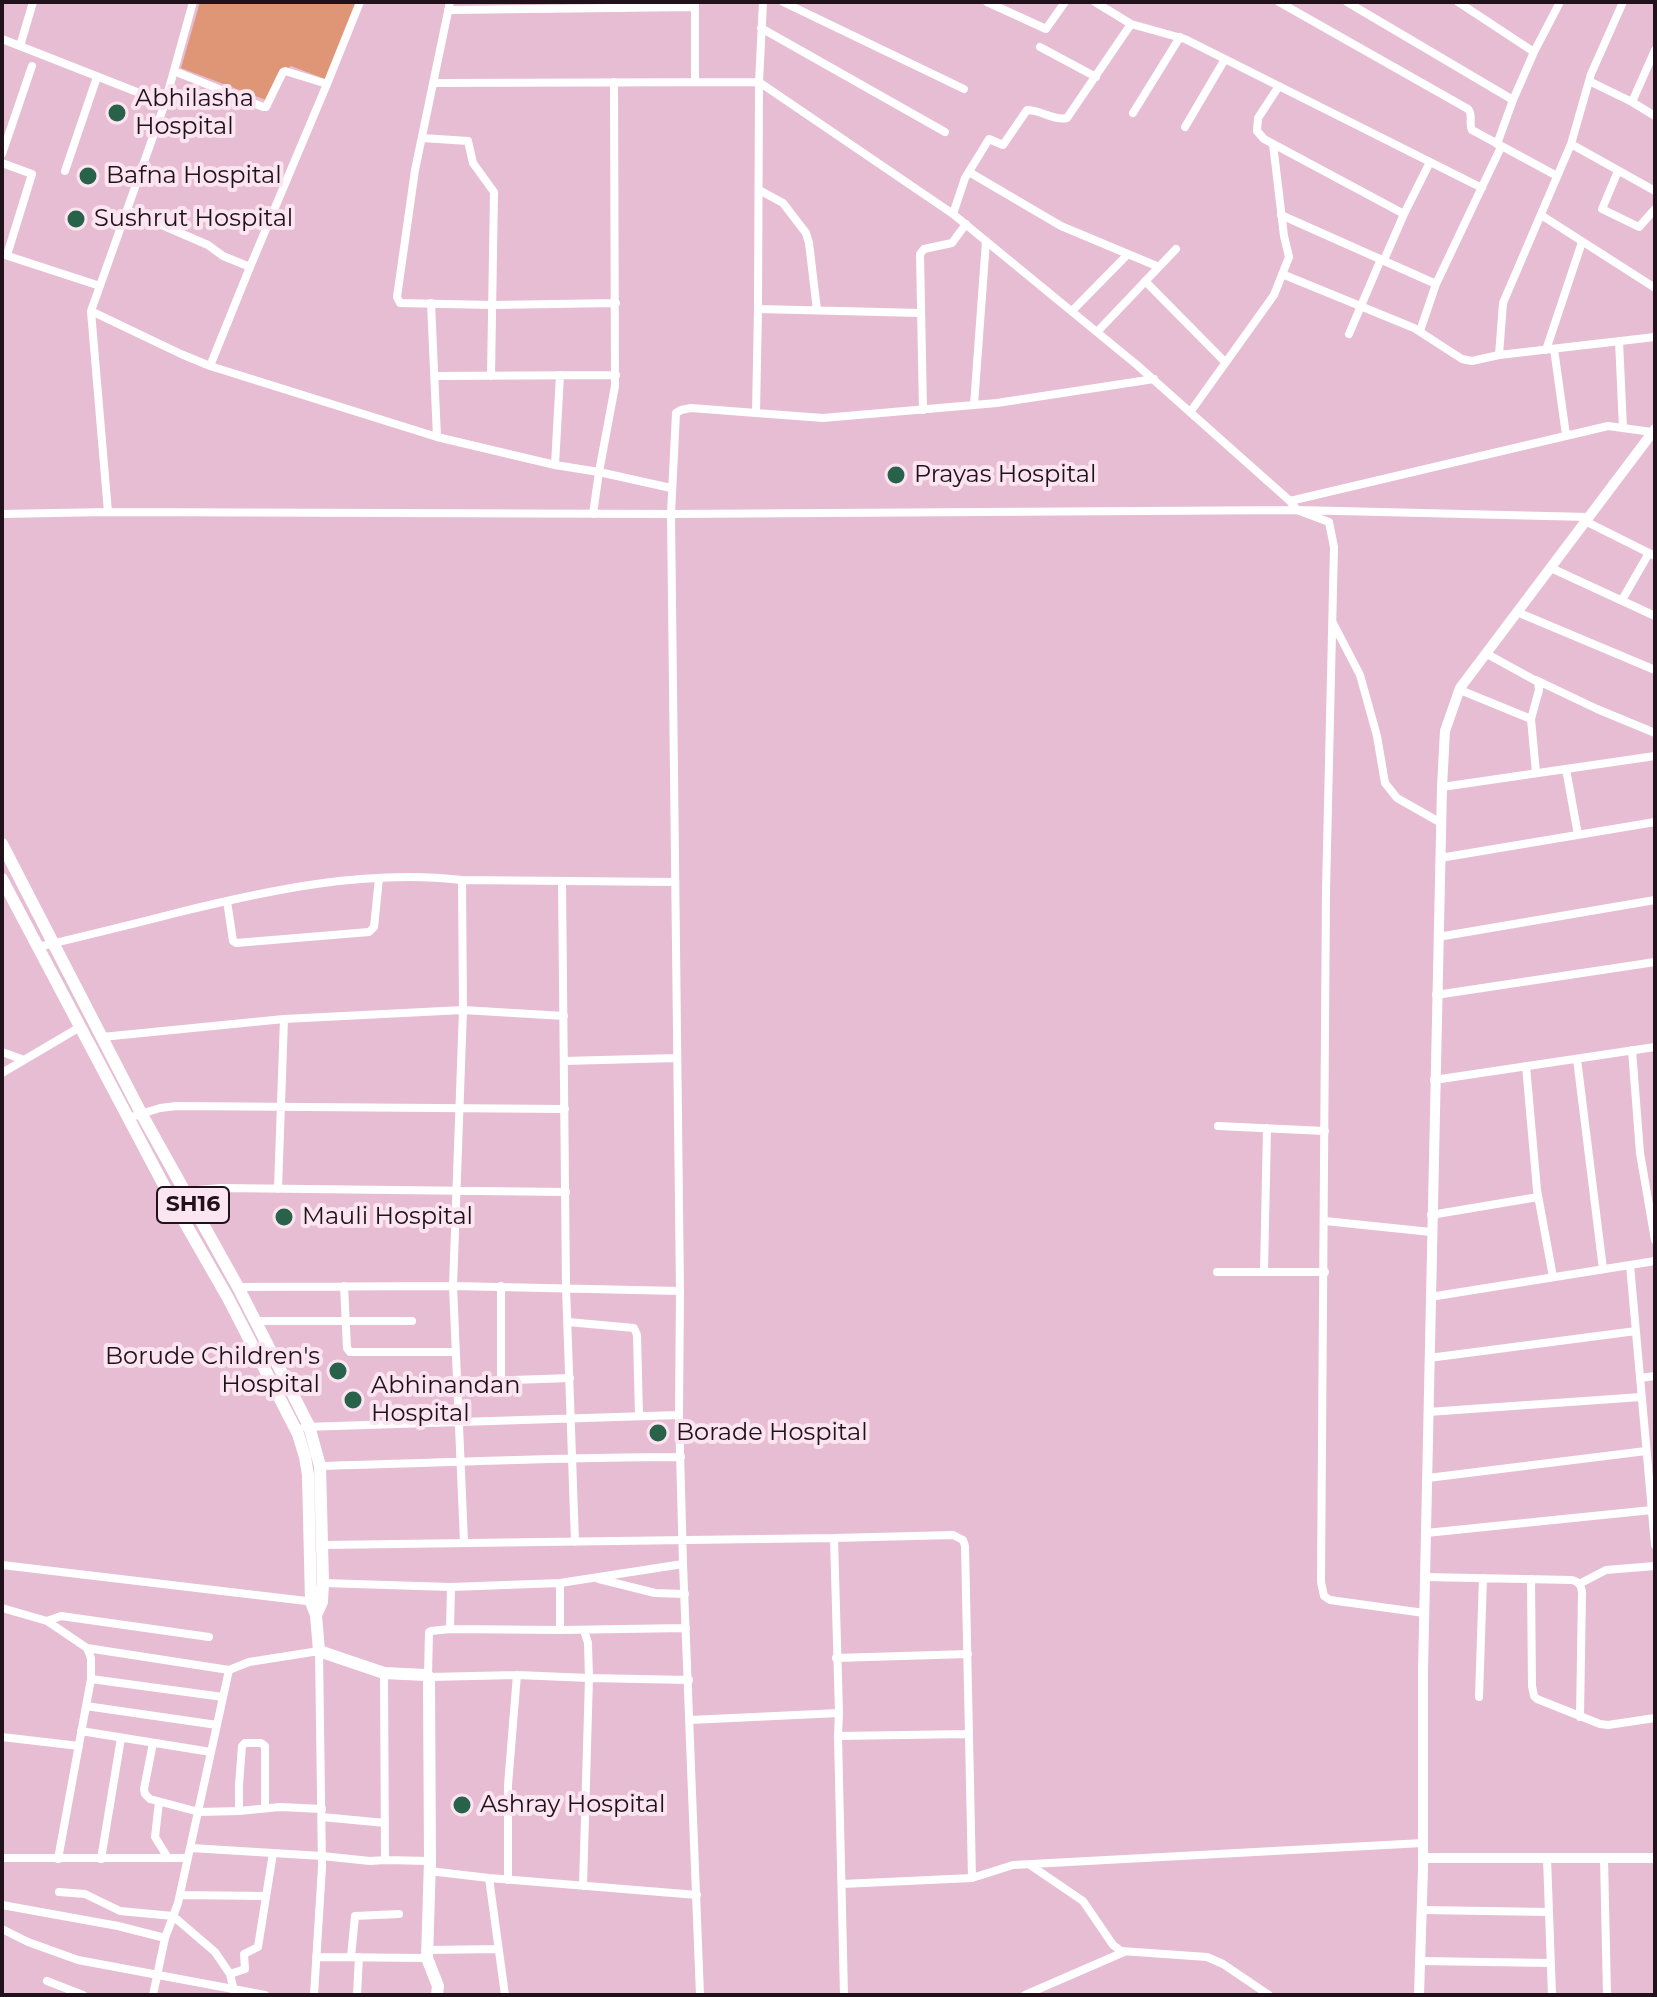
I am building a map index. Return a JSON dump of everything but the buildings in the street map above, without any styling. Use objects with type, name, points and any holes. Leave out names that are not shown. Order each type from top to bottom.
[{"type":"main road","name":"SH16","points":[[2,844],[141,1113],[256,1321],[320,1466],[323,1583]]},
{"type":"main road","name":"SH16","points":[[3,882],[169,1195],[302,1427],[319,1651]]},
{"type":"main road","points":[[316,1606],[323,1583]]},
{"type":"main road","points":[[319,1651],[384,1673],[429,1676],[427,1954],[438,1986],[437,1995]]},
{"type":"street","points":[[20,46],[33,2]]},
{"type":"street","points":[[108,512],[91,311],[165,103],[193,2]]},
{"type":"street","points":[[210,366],[360,2]]},
{"type":"street","points":[[756,413],[759,82],[763,2]]},
{"type":"street","points":[[783,2],[964,89]]},
{"type":"street","points":[[987,2],[1046,29],[1065,2]]},
{"type":"street","points":[[1095,2],[1131,24],[1180,37],[1482,188]]},
{"type":"street","points":[[1279,2],[1468,109],[1472,130],[1557,176]]},
{"type":"street","points":[[1347,2],[1513,100]]},
{"type":"street","points":[[1458,2],[1534,52]]},
{"type":"street","points":[[1420,331],[1436,284],[1499,146],[1513,100],[1560,2]]},
{"type":"street","points":[[1499,355],[1503,303],[1571,144],[1589,81],[1623,2]]},
{"type":"street","points":[[616,303],[400,303],[397,297],[415,170],[449,6],[695,5],[695,82]]},
{"type":"street","points":[[953,214],[963,183],[989,139],[1003,145],[1027,110],[1042,112],[1059,120],[1067,118],[1131,24]]},
{"type":"street","points":[[761,28],[945,132]]},
{"type":"street","points":[[1133,113],[1180,37]]},
{"type":"street","points":[[2,39],[165,103]]},
{"type":"street","points":[[1040,47],[1096,77]]},
{"type":"street","points":[[1632,102],[1654,56]]},
{"type":"street","points":[[1185,127],[1225,59]]},
{"type":"street","points":[[2,154],[32,66]]},
{"type":"street","points":[[174,71],[263,107],[269,105],[285,71],[327,84]]},
{"type":"street","points":[[65,171],[97,77]]},
{"type":"street","points":[[1589,81],[1655,116]]},
{"type":"street","points":[[593,514],[616,375],[614,82]]},
{"type":"street","points":[[433,83],[759,82],[966,224],[1154,379],[1297,510],[1329,522],[1334,547],[1326,890],[1321,1582],[1324,1596],[1330,1600],[1424,1613]]},
{"type":"street","points":[[1279,86],[1256,124],[1257,131],[1264,139],[1404,214]]},
{"type":"street","points":[[422,138],[468,141],[473,163],[492,188],[491,376]]},
{"type":"street","points":[[1191,411],[1274,295],[1289,257],[1273,144]]},
{"type":"street","points":[[1571,144],[1655,191]]},
{"type":"street","points":[[1349,334],[1430,162]]},
{"type":"street","points":[[2,163],[32,174],[5,255],[100,286]]},
{"type":"street","points":[[1618,171],[1602,209],[1639,227],[1655,209]]},
{"type":"street","points":[[969,172],[1061,226],[1159,267]]},
{"type":"street","points":[[759,190],[780,199],[806,233],[817,310]]},
{"type":"street","points":[[127,210],[250,267]]},
{"type":"street","points":[[1281,215],[1436,284]]},
{"type":"street","points":[[1541,215],[1655,288]]},
{"type":"street","points":[[923,410],[921,251],[952,243],[966,224]]},
{"type":"street","points":[[974,405],[986,241]]},
{"type":"street","points":[[1566,435],[1550,349],[1582,242]]},
{"type":"street","points":[[1097,332],[1176,249]]},
{"type":"street","points":[[1072,311],[1128,254]]},
{"type":"street","points":[[1282,274],[1420,331],[1467,361],[1655,337]]},
{"type":"street","points":[[1145,281],[1225,362]]},
{"type":"street","points":[[431,303],[437,437]]},
{"type":"street","points":[[758,309],[921,313]]},
{"type":"street","points":[[91,311],[210,366],[437,437],[671,488]]},
{"type":"street","points":[[1619,341],[1623,428]]},
{"type":"street","points":[[555,465],[560,375]]},
{"type":"street","points":[[435,376],[616,375]]},
{"type":"street","points":[[700,1995],[679,1415],[671,514],[676,413],[691,408],[823,418],[997,403],[1154,379]]},
{"type":"street","points":[[1290,501],[1608,426],[1653,430]]},
{"type":"street","points":[[1419,1995],[1431,1215],[1445,731],[1460,690],[1653,430]]},
{"type":"street","points":[[2,514],[1297,510],[1587,519],[1652,555],[1622,600]]},
{"type":"street","points":[[1551,568],[1655,616]]},
{"type":"street","points":[[1517,612],[1655,670]]},
{"type":"street","points":[[1332,620],[1360,675],[1377,736],[1385,783],[1397,798],[1441,823]]},
{"type":"street","points":[[1487,654],[1597,709],[1655,733]]},
{"type":"street","points":[[1536,680],[1539,690],[1531,719],[1536,773]]},
{"type":"street","points":[[1460,690],[1531,719]]},
{"type":"street","points":[[1442,787],[1655,756]]},
{"type":"street","points":[[1566,769],[1578,835]]},
{"type":"street","points":[[1440,858],[1655,822]]},
{"type":"street","points":[[3,882],[19,877]]},
{"type":"street","points":[[38,947],[227,901],[339,881],[440,877],[462,880],[675,882]]},
{"type":"street","points":[[227,901],[233,941],[236,943],[369,932],[374,927],[379,878]]},
{"type":"street","points":[[462,880],[463,1010],[453,1286],[464,1542]]},
{"type":"street","points":[[562,881],[566,1287],[575,1542]]},
{"type":"street","points":[[1438,937],[1655,900]]},
{"type":"street","points":[[1436,995],[1655,962]]},
{"type":"street","points":[[102,1037],[284,1019],[463,1010],[564,1016]]},
{"type":"street","points":[[278,1189],[284,1019]]},
{"type":"street","points":[[2,1073],[80,1027]]},
{"type":"street","points":[[1434,1080],[1655,1047]]},
{"type":"street","points":[[1632,1050],[1639,1146],[1655,1240]]},
{"type":"street","points":[[2,1052],[24,1060]]},
{"type":"street","points":[[564,1061],[677,1058]]},
{"type":"street","points":[[1577,1059],[1603,1269]]},
{"type":"street","points":[[1526,1066],[1538,1197],[1553,1277]]},
{"type":"street","points":[[128,1118],[177,1106],[565,1109]]},
{"type":"street","points":[[1218,1126],[1325,1131]]},
{"type":"street","points":[[1264,1272],[1267,1128]]},
{"type":"street","points":[[169,1195],[221,1188],[566,1192]]},
{"type":"street","points":[[1431,1215],[1538,1197]]},
{"type":"street","points":[[1325,1221],[1431,1232]]},
{"type":"street","points":[[1430,1297],[1655,1261]]},
{"type":"street","points":[[1630,1265],[1646,1451],[1652,1484],[1655,1545]]},
{"type":"street","points":[[1217,1272],[1325,1272]]},
{"type":"street","points":[[344,1286],[347,1348],[353,1353],[455,1352]]},
{"type":"street","points":[[223,1289],[501,1286],[680,1291]]},
{"type":"street","points":[[501,1286],[501,1381]]},
{"type":"street","points":[[256,1321],[412,1321]]},
{"type":"street","points":[[568,1322],[634,1328],[637,1335],[639,1416]]},
{"type":"street","points":[[1429,1358],[1636,1331]]},
{"type":"street","points":[[1640,1378],[1655,1376]]},
{"type":"street","points":[[456,1382],[570,1378]]},
{"type":"street","points":[[1428,1412],[1641,1397]]},
{"type":"street","points":[[302,1427],[679,1415]]},
{"type":"street","points":[[1428,1478],[1646,1451]]},
{"type":"street","points":[[320,1466],[572,1457],[681,1457]]},
{"type":"street","points":[[1426,1533],[1652,1510]]},
{"type":"street","points":[[323,1545],[953,1535],[963,1540],[972,1878]]},
{"type":"street","points":[[834,1538],[844,1995]]},
{"type":"street","points":[[323,1583],[451,1587],[560,1583],[683,1564]]},
{"type":"street","points":[[2,1565],[316,1606]]},
{"type":"street","points":[[1579,1584],[1606,1570],[1655,1566]]},
{"type":"street","points":[[1425,1577],[1572,1580],[1579,1584],[1582,1592],[1580,1717]]},
{"type":"street","points":[[594,1578],[655,1593],[685,1594]]},
{"type":"street","points":[[1479,1697],[1483,1578]]},
{"type":"street","points":[[1531,1579],[1534,1696],[1600,1724],[1655,1718]]},
{"type":"street","points":[[560,1583],[560,1630]]},
{"type":"street","points":[[450,1629],[451,1587]]},
{"type":"street","points":[[2,1608],[47,1621],[87,1648],[229,1670],[249,1662],[319,1651],[322,1856],[314,1995]]},
{"type":"street","points":[[47,1621],[61,1616],[209,1637]]},
{"type":"street","points":[[686,1628],[431,1631],[429,1676],[689,1680]]},
{"type":"street","points":[[583,1886],[589,1678],[588,1643],[584,1630]]},
{"type":"street","points":[[58,1859],[91,1679],[91,1658],[87,1648]]},
{"type":"street","points":[[836,1658],[968,1654]]},
{"type":"street","points":[[153,1995],[165,1938],[180,1895],[191,1848],[229,1670]]},
{"type":"street","points":[[384,1673],[385,1860]]},
{"type":"street","points":[[508,1880],[508,1785],[517,1675]]},
{"type":"street","points":[[91,1679],[223,1697]]},
{"type":"street","points":[[86,1706],[217,1725]]},
{"type":"street","points":[[690,1720],[839,1713]]},
{"type":"street","points":[[81,1731],[211,1752]]},
{"type":"street","points":[[838,1736],[969,1734]]},
{"type":"street","points":[[2,1737],[79,1746]]},
{"type":"street","points":[[101,1859],[121,1738]]},
{"type":"street","points":[[153,1743],[145,1794],[150,1799],[199,1812],[265,1808],[385,1823]]},
{"type":"street","points":[[239,1811],[242,1746],[245,1743],[265,1746],[265,1808]]},
{"type":"street","points":[[159,1802],[155,1837],[168,1858]]},
{"type":"street","points":[[842,1884],[972,1878],[1013,1865],[1423,1843]]},
{"type":"street","points":[[191,1848],[385,1860],[489,1878],[697,1895]]},
{"type":"street","points":[[230,1974],[245,1970],[244,1954],[258,1947],[273,1853]]},
{"type":"street","points":[[2,1858],[188,1858]]},
{"type":"street","points":[[1423,1858],[1655,1858]]},
{"type":"street","points":[[1547,1858],[1552,1995]]},
{"type":"street","points":[[1604,1858],[1607,1995]]},
{"type":"street","points":[[1028,1864],[1083,1901],[1117,1949],[1207,1957],[1269,1995]]},
{"type":"street","points":[[489,1878],[505,1995]]},
{"type":"street","points":[[59,1892],[85,1894],[120,1911],[173,1916],[215,1952],[230,1974],[235,1992]]},
{"type":"street","points":[[180,1895],[265,1896]]},
{"type":"street","points":[[2,1905],[118,1926],[165,1938]]},
{"type":"street","points":[[1422,1910],[1549,1912]]},
{"type":"street","points":[[357,1995],[355,1916],[399,1914]]},
{"type":"street","points":[[2,1929],[78,1960],[235,1992],[265,1995]]},
{"type":"street","points":[[316,1957],[498,1949]]},
{"type":"street","points":[[1025,1995],[1125,1952]]},
{"type":"street","points":[[1420,1961],[1551,1963]]},
{"type":"street","points":[[47,1981],[83,1995]]},
{"type":"shaded area","points":[[200,2],[356,3],[328,80],[291,66],[279,75],[266,100],[181,68]]},
{"type":"place","name":"Abhilasha Hospital","points":[[117,113]]},
{"type":"place","name":"Bafna Hospital","points":[[88,176]]},
{"type":"place","name":"Sushrut Hospital","points":[[76,219]]},
{"type":"place","name":"Prayas Hospital","points":[[896,475]]},
{"type":"place","name":"Mauli Hospital","points":[[284,1217]]},
{"type":"place","name":"Borude Children's Hospital","points":[[338,1371]]},
{"type":"place","name":"Abhinandan Hospital","points":[[353,1400]]},
{"type":"place","name":"Borade Hospital","points":[[658,1433]]},
{"type":"place","name":"Ashray Hospital","points":[[462,1805]]}]
